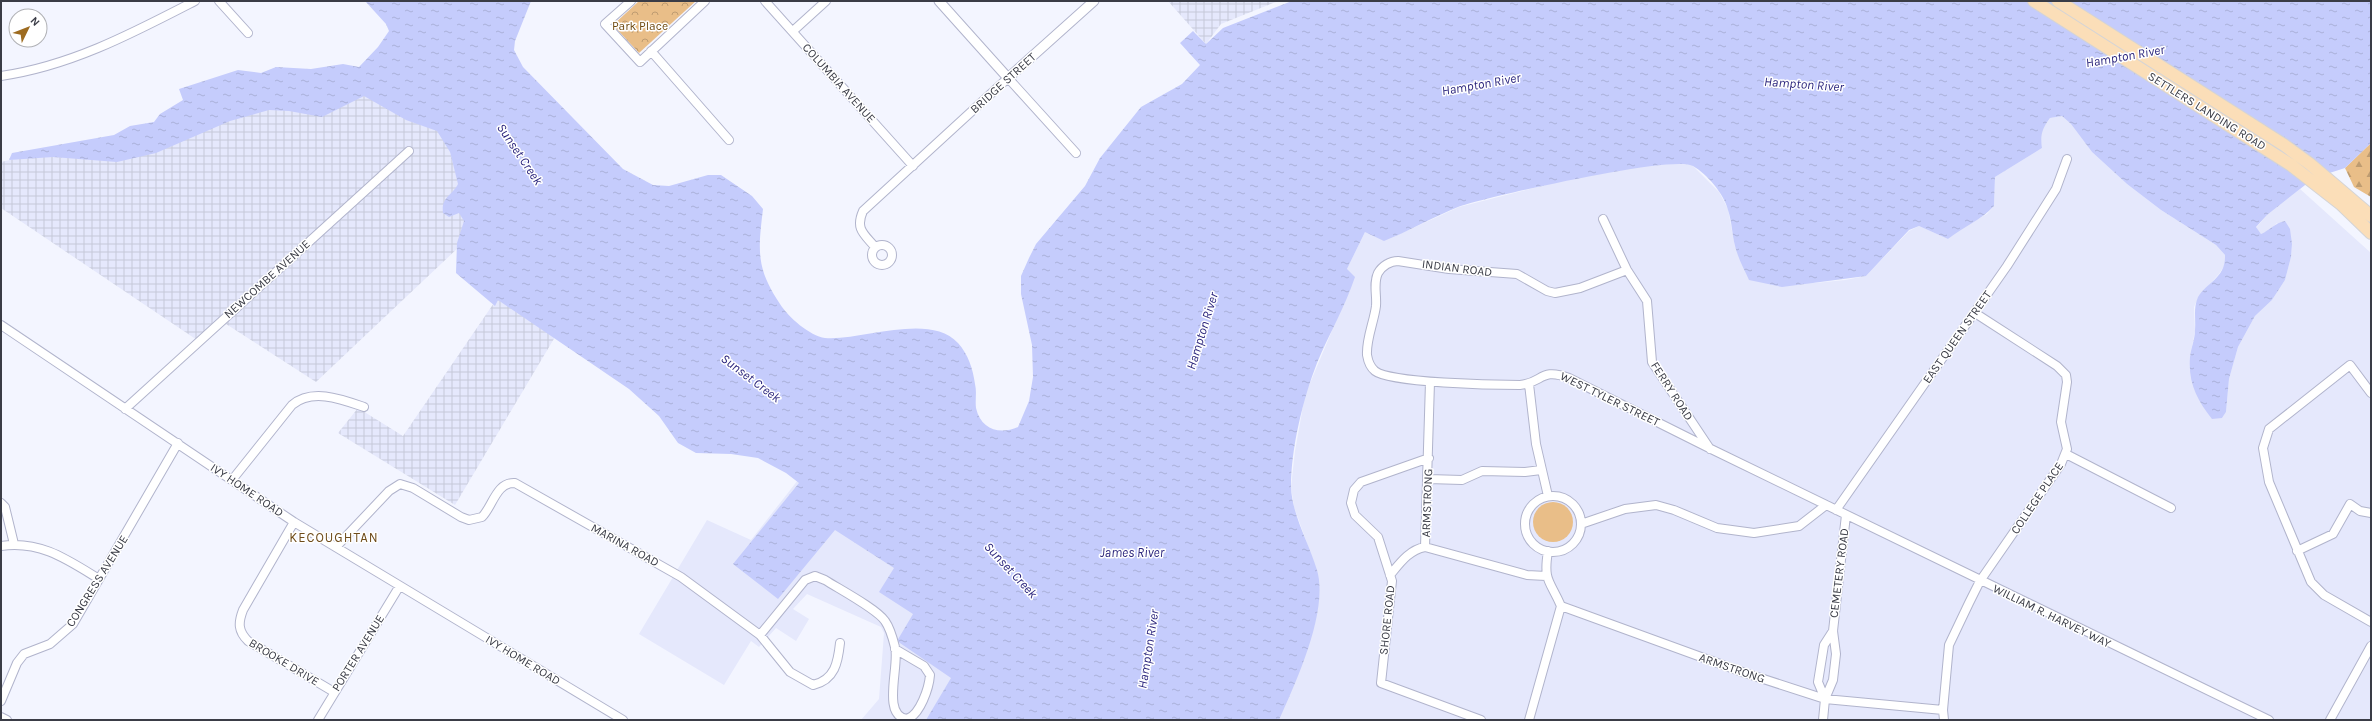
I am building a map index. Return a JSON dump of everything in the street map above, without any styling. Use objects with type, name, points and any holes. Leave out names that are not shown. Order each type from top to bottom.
[{"type":"main road","name":"SETTLERS LANDING ROAD","points":[[2034,1],[2371,216]]},
{"type":"main road","name":"SETTLERS LANDING ROAD","points":[[2058,1],[2284,145],[2344,200],[2371,234]]},
{"type":"street","points":[[1,76],[29,72],[106,46],[196,1]]},
{"type":"street","points":[[219,1],[248,33]]},
{"type":"street","points":[[631,1],[605,24],[640,62],[705,1]]},
{"type":"street","name":"COLUMBIA AVENUE","points":[[765,1],[913,166]]},
{"type":"street","points":[[793,31],[826,1]]},
{"type":"street","points":[[940,1],[1076,152]]},
{"type":"street","name":"BRIDGE STREET","points":[[875,247],[860,230],[859,221],[863,211],[1094,1]]},
{"type":"street","points":[[651,51],[729,140]]},
{"type":"street","name":"NEWCOMBE AVENUE","points":[[125,408],[409,152]]},
{"type":"street","name":"EAST QUEEN STREET","points":[[1836,510],[1975,313],[2049,202],[2061,177],[2067,159]]},
{"type":"street","name":"FERRY ROAD","points":[[1604,220],[1627,270],[1649,305],[1649,343],[1652,362],[1711,449]]},
{"type":"street","name":"INDIAN ROAD","points":[[1371,367],[1367,349],[1376,306],[1376,277],[1382,268],[1390,262],[1398,261],[1449,269],[1517,274],[1547,291],[1555,293],[1580,288],[1627,270]]},
{"type":"street","name":"COLLEGE PLACE","points":[[1944,720],[1943,710],[1949,645],[1980,581],[2061,464],[2066,454],[2066,445],[2061,425],[2067,389],[2066,375],[2057,366],[1975,313]]},
{"type":"street","name":"IVY HOME ROAD","points":[[1,325],[294,522],[399,587],[623,720]]},
{"type":"street","points":[[2371,393],[2350,365],[2269,429],[2263,448],[2269,482],[2311,582],[2320,591],[2371,622]]},
{"type":"street","name":"WEST TYLER STREET","points":[[1371,367],[1378,373],[1390,378],[1430,382],[1529,384],[1541,376],[1558,373],[1836,510]]},
{"type":"street","points":[[1428,458],[1430,382]]},
{"type":"street","points":[[1529,384],[1541,470],[1548,496]]},
{"type":"street","points":[[232,480],[292,405],[300,398],[315,395],[364,407]]},
{"type":"street","name":"CONGRESS AVENUE","points":[[1,701],[16,663],[24,654],[50,644],[73,624],[178,443]]},
{"type":"street","points":[[2066,454],[2171,508]]},
{"type":"street","name":"ARMSTRONG","points":[[1425,547],[1428,458]]},
{"type":"street","name":"SHORE ROAD","points":[[1428,458],[1361,482],[1354,490],[1351,503],[1354,515],[1378,537],[1383,549],[1392,582],[1381,683],[1481,720]]},
{"type":"street","points":[[1428,479],[1462,480],[1482,471],[1525,472],[1541,470]]},
{"type":"street","name":"MARINA ROAD","points":[[336,547],[389,491],[400,484],[413,488],[461,517],[469,520],[482,517],[502,487],[515,483],[681,577],[760,634]]},
{"type":"street","points":[[1548,496],[1567,500],[1574,506],[1579,514],[1581,524],[1578,536],[1571,545],[1556,552],[1539,548],[1527,533],[1525,523],[1527,514],[1532,506],[1539,499],[1548,496]]},
{"type":"street","points":[[1,503],[5,507],[14,544]]},
{"type":"street","points":[[2298,551],[2333,534],[2350,504],[2360,511],[2371,513]]},
{"type":"street","points":[[1581,524],[1625,509],[1656,505],[1674,510],[1722,530],[1754,533],[1798,526],[1826,505]]},
{"type":"street","name":"WILLIAM R. HARVEY WAY","points":[[1836,510],[2269,720]]},
{"type":"street","name":"CEMETERY ROAD","points":[[1823,720],[1825,699],[1833,680],[1836,654],[1833,631],[1846,515]]},
{"type":"street","name":"BROOKE DRIVE","points":[[294,522],[243,610],[239,623],[241,634],[248,641],[334,692]]},
{"type":"street","points":[[1,546],[14,544],[46,549],[99,579]]},
{"type":"street","name":"ARMSTRONG","points":[[1390,575],[1409,554],[1417,548],[1425,547],[1527,575],[1546,576]]},
{"type":"street","points":[[1529,720],[1561,606],[1546,576],[1545,570],[1548,551]]},
{"type":"street","points":[[840,643],[837,667],[820,682],[813,685],[790,672],[760,634],[805,580],[815,576],[825,580],[882,618],[888,627],[895,649],[893,708],[899,716],[907,719],[919,708],[930,675],[924,666],[895,649]]},
{"type":"street","name":"PORTER AVENUE","points":[[318,720],[399,587]]},
{"type":"street","name":"ARMSTRONG","points":[[1561,606],[1745,673],[1825,699],[1943,710]]},
{"type":"street","name":"CEMETERY ROAD","points":[[1825,699],[1818,682],[1824,645],[1833,631]]},
{"type":"street","points":[[2330,720],[2371,646]]},
{"type":"street","points":[[1,717],[7,720]]},
{"type":"shaded area","points":[[1168,1],[1278,1],[1221,24],[1206,44]]},
{"type":"shaded area","points":[[354,84],[445,133],[468,219],[460,246],[316,382],[226,324],[203,344],[1,208],[1,162]]},
{"type":"shaded area","points":[[2062,116],[2071,124],[2092,152],[2127,184],[2161,210],[2216,245],[2225,255],[2226,263],[2219,274],[2199,296],[2194,307],[2195,331],[2190,357],[2222,418],[2226,412],[2229,379],[2238,347],[2255,316],[2272,300],[2285,280],[2291,257],[2292,244],[2277,223],[2270,230],[2261,234],[2256,228],[2267,215],[2300,189],[2371,253],[2371,720],[1279,720],[1315,624],[1317,571],[1294,507],[1291,487],[1295,451],[1305,395],[1331,333],[1347,269],[1365,232],[1402,233],[1459,207],[1565,180],[1656,164],[1683,163],[1692,165],[1719,192],[1728,209],[1735,247],[1815,283],[1845,280],[1866,276],[1909,231],[1919,226],[1948,239],[1961,228],[1987,214],[1994,206],[1995,177],[2042,148],[2040,137],[2042,129],[2050,118]]},
{"type":"shaded area","points":[[498,297],[555,337],[455,505],[338,433],[358,408],[403,436]]},
{"type":"shaded area","points":[[798,480],[1076,720],[861,720],[879,699],[884,633],[881,627],[807,594],[793,609],[809,619],[796,641],[776,628],[759,647],[751,641],[724,685],[639,634],[707,520],[751,540]]},
{"type":"green space","name":"Park Place","points":[[639,1],[696,1],[639,53],[613,25]]},
{"type":"green space","points":[[2371,143],[2371,197],[2354,187],[2345,168]]},
{"type":"green space","points":[[1553,502],[1561,504],[1567,508],[1571,514],[1573,522],[1571,530],[1567,536],[1561,540],[1553,542],[1545,540],[1539,536],[1535,530],[1533,522],[1535,514],[1539,508],[1545,504]]},
{"type":"water","name":"James River","points":[[365,1],[531,1],[515,41],[514,50],[523,67],[623,169],[653,185],[669,186],[708,175],[721,175],[752,196],[763,209],[760,248],[763,269],[772,291],[784,309],[794,320],[806,330],[825,338],[840,338],[894,330],[913,329],[930,330],[945,334],[958,343],[970,362],[976,387],[976,408],[982,421],[992,429],[998,430],[1018,427],[1029,401],[1033,377],[1032,345],[1021,294],[1021,276],[1036,244],[1085,186],[1100,158],[1141,107],[1182,84],[1200,65],[1180,43],[1193,31],[1206,44],[1223,28],[1292,1],[2371,1],[2371,143],[2345,168],[2314,178],[2267,215],[2256,227],[2261,234],[2278,223],[2285,221],[2290,229],[2292,244],[2291,257],[2285,280],[2272,300],[2255,316],[2238,347],[2229,379],[2226,412],[2222,418],[2212,419],[2198,398],[2192,383],[2190,375],[2190,357],[2195,333],[2196,301],[2202,292],[2219,274],[2224,263],[2225,255],[2216,245],[2161,210],[2127,184],[2092,152],[2071,124],[2062,116],[2050,118],[2047,122],[2043,129],[2041,139],[2042,148],[1995,177],[1994,206],[1989,211],[1948,239],[1919,226],[1909,230],[1866,276],[1782,287],[1749,280],[1736,250],[1729,214],[1726,204],[1719,191],[1704,174],[1693,166],[1679,164],[1652,166],[1579,178],[1476,202],[1458,207],[1384,241],[1365,232],[1347,269],[1355,277],[1347,299],[1312,377],[1299,424],[1293,456],[1291,487],[1294,508],[1314,560],[1320,587],[1319,605],[1309,646],[1302,667],[1279,720],[926,720],[951,678],[897,641],[913,614],[879,592],[894,568],[835,530],[778,599],[733,564],[799,483],[786,473],[758,458],[731,454],[696,453],[678,443],[659,416],[629,389],[498,300],[495,306],[456,273],[457,243],[464,221],[459,213],[449,217],[443,213],[445,200],[458,184],[450,152],[437,131],[406,120],[364,96],[322,117],[289,111],[269,110],[230,121],[156,153],[117,162],[53,157],[9,160],[12,153],[114,135],[130,126],[154,122],[160,114],[183,100],[179,89],[238,70],[261,73],[276,67],[311,69],[343,64],[359,67],[378,47],[389,31],[386,24]]},
{"type":"district","name":"KECOUGHTAN","points":[[334,537]]},
{"type":"water label","name":"Hampton River","points":[[2125,56]]},
{"type":"water label","name":"Hampton River","points":[[1481,84]]},
{"type":"water label","name":"Hampton River","points":[[1804,84]]},
{"type":"water label","name":"Sunset Creek","points":[[520,154]]},
{"type":"water label","name":"Hampton River","points":[[1202,331]]},
{"type":"water label","name":"Sunset Creek","points":[[751,378]]},
{"type":"water label","name":"Sunset Creek","points":[[1011,570]]},
{"type":"water label","name":"Hampton River","points":[[1148,649]]}]
